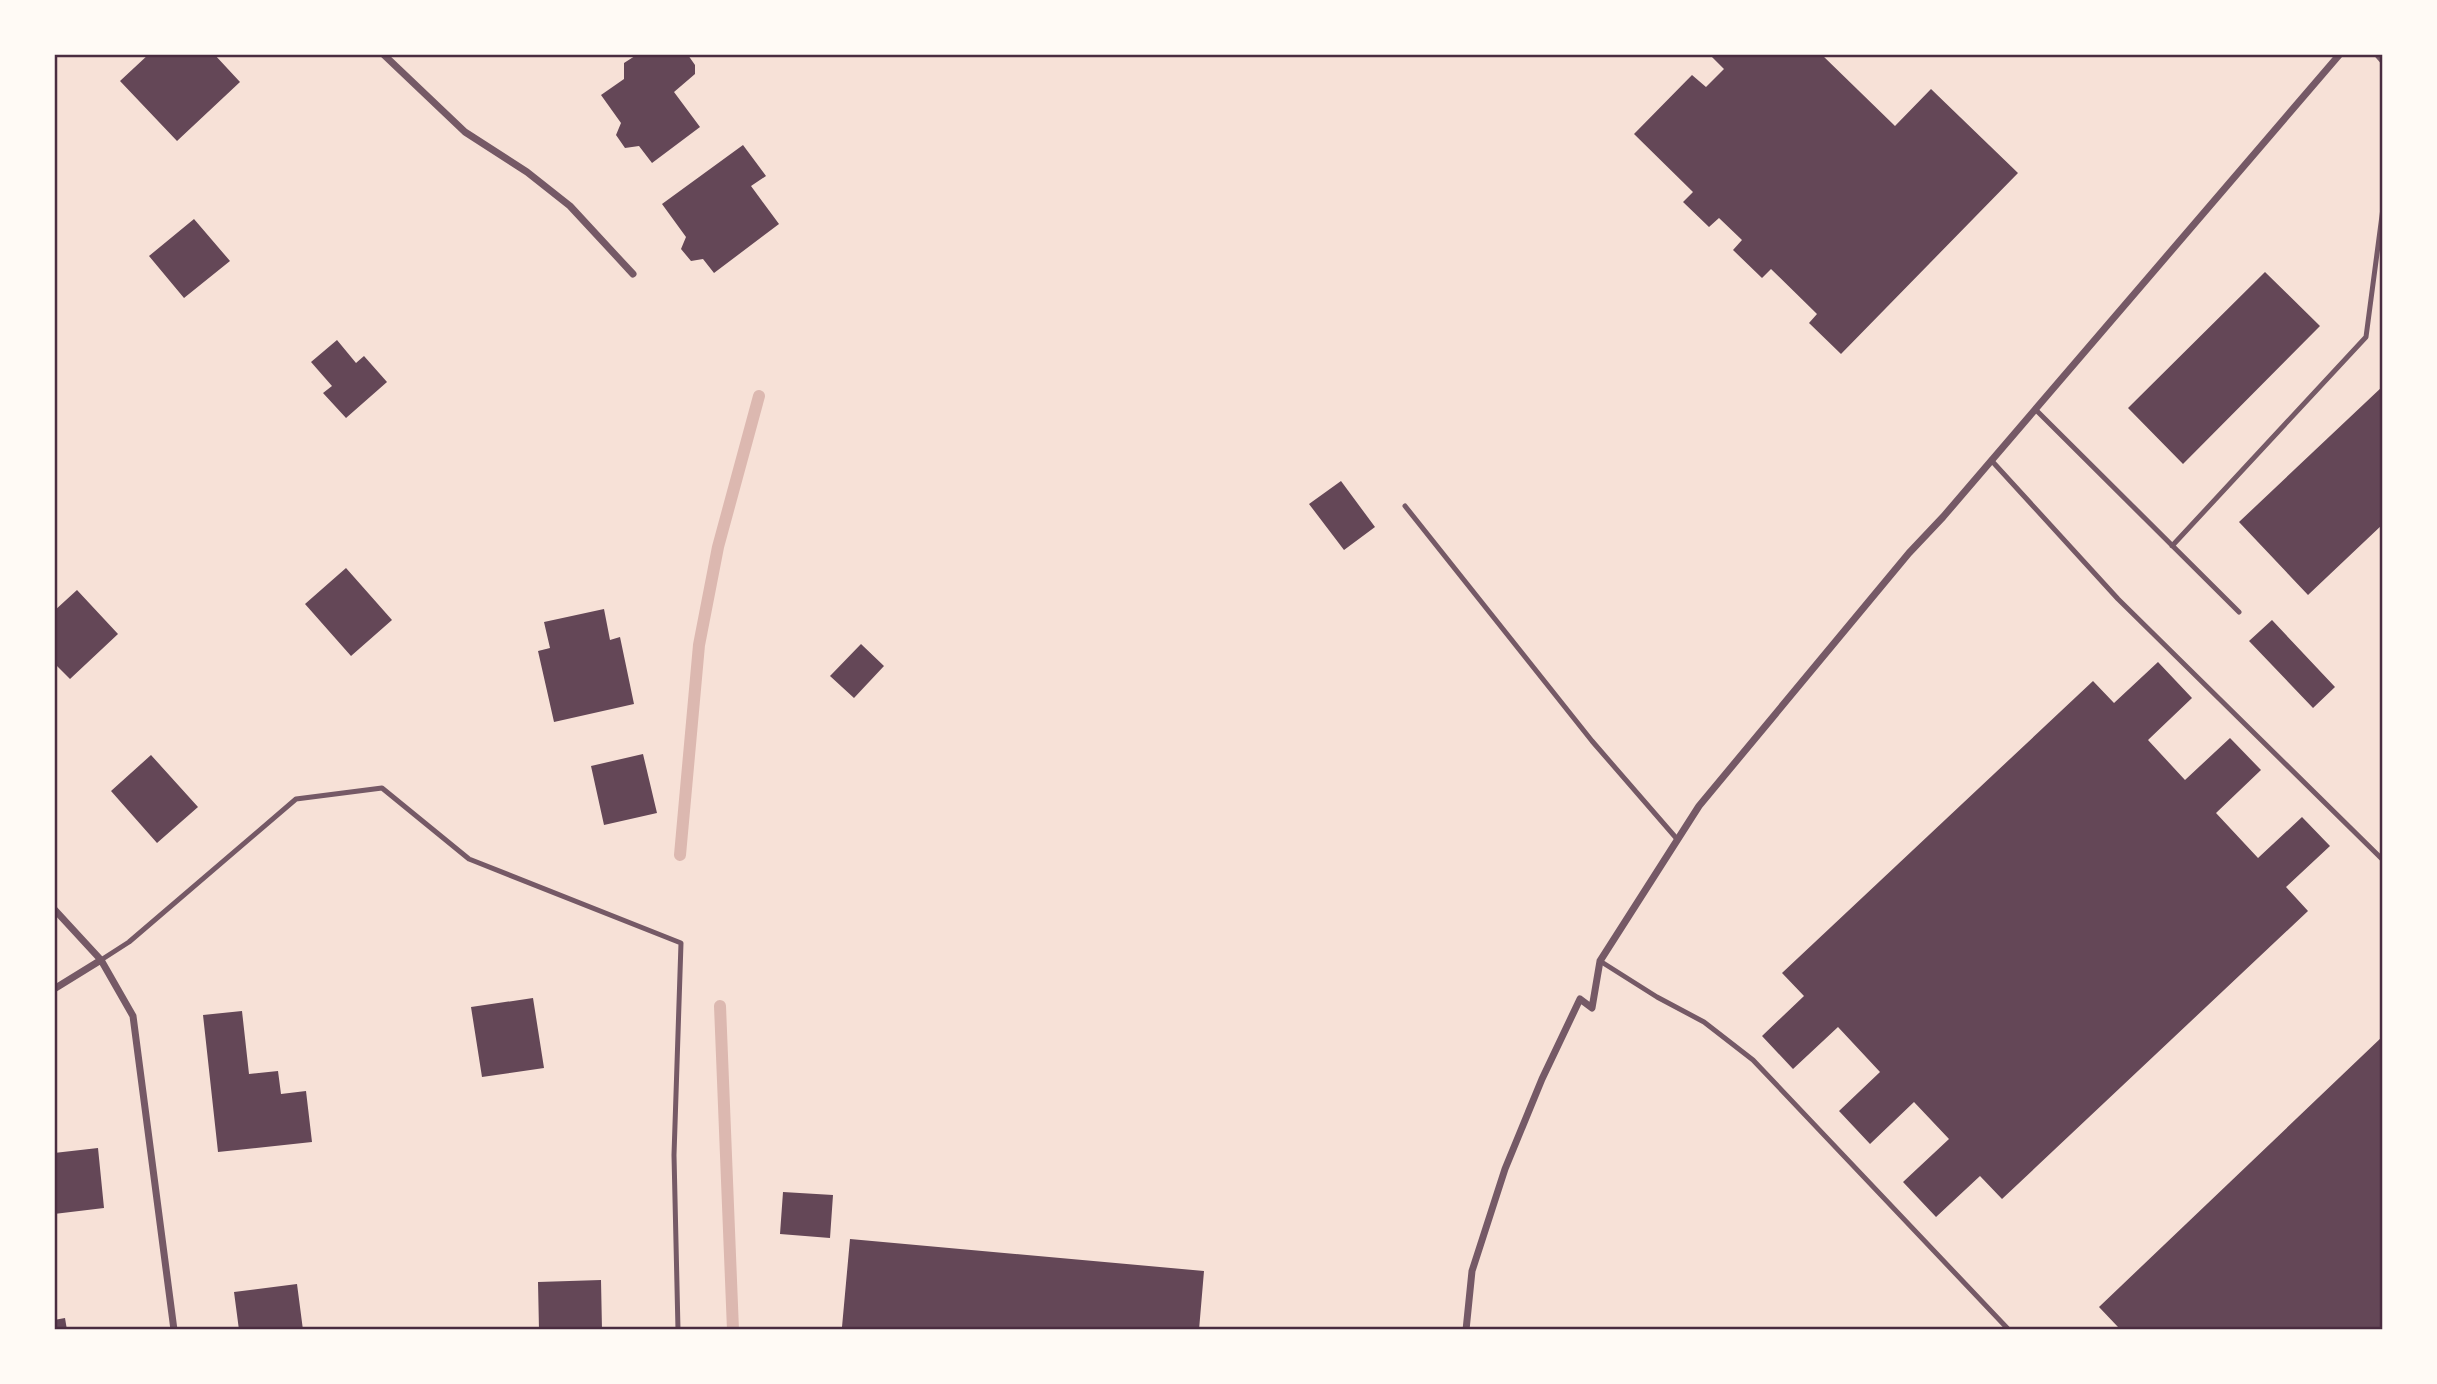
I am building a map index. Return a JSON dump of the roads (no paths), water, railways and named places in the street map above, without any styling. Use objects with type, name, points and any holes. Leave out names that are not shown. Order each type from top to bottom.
[{"type":"street","points":[[383,54],[465,132],[527,172],[570,206],[633,274]]},
{"type":"street","points":[[1466,1330],[1472,1271],[1504,1170],[1542,1079],[1580,999],[1592,1008],[1600,961],[1699,806],[1909,553],[1943,517],[2340,54]]},
{"type":"street","points":[[54,909],[101,960],[133,1016],[174,1330]]},
{"type":"street","points":[[54,989],[101,960]]},
{"type":"lane","points":[[2376,54],[2383,62]]},
{"type":"lane","points":[[2172,546],[2366,337],[2383,208]]},
{"type":"lane","points":[[2035,410],[2239,612]]},
{"type":"lane","points":[[1991,460],[2118,598],[2383,860]]},
{"type":"lane","points":[[1405,506],[1592,741],[1678,839]]},
{"type":"lane","points":[[101,960],[129,942],[296,799],[382,788],[469,859],[681,943],[674,1155],[678,1330]]},
{"type":"lane","points":[[1600,961],[1657,997],[1704,1022],[1753,1060],[2009,1330]]},
{"type":"waterway","points":[[680,855],[699,645],[718,547],[759,396]]},
{"type":"waterway","points":[[720,1006],[733,1330]]}]
